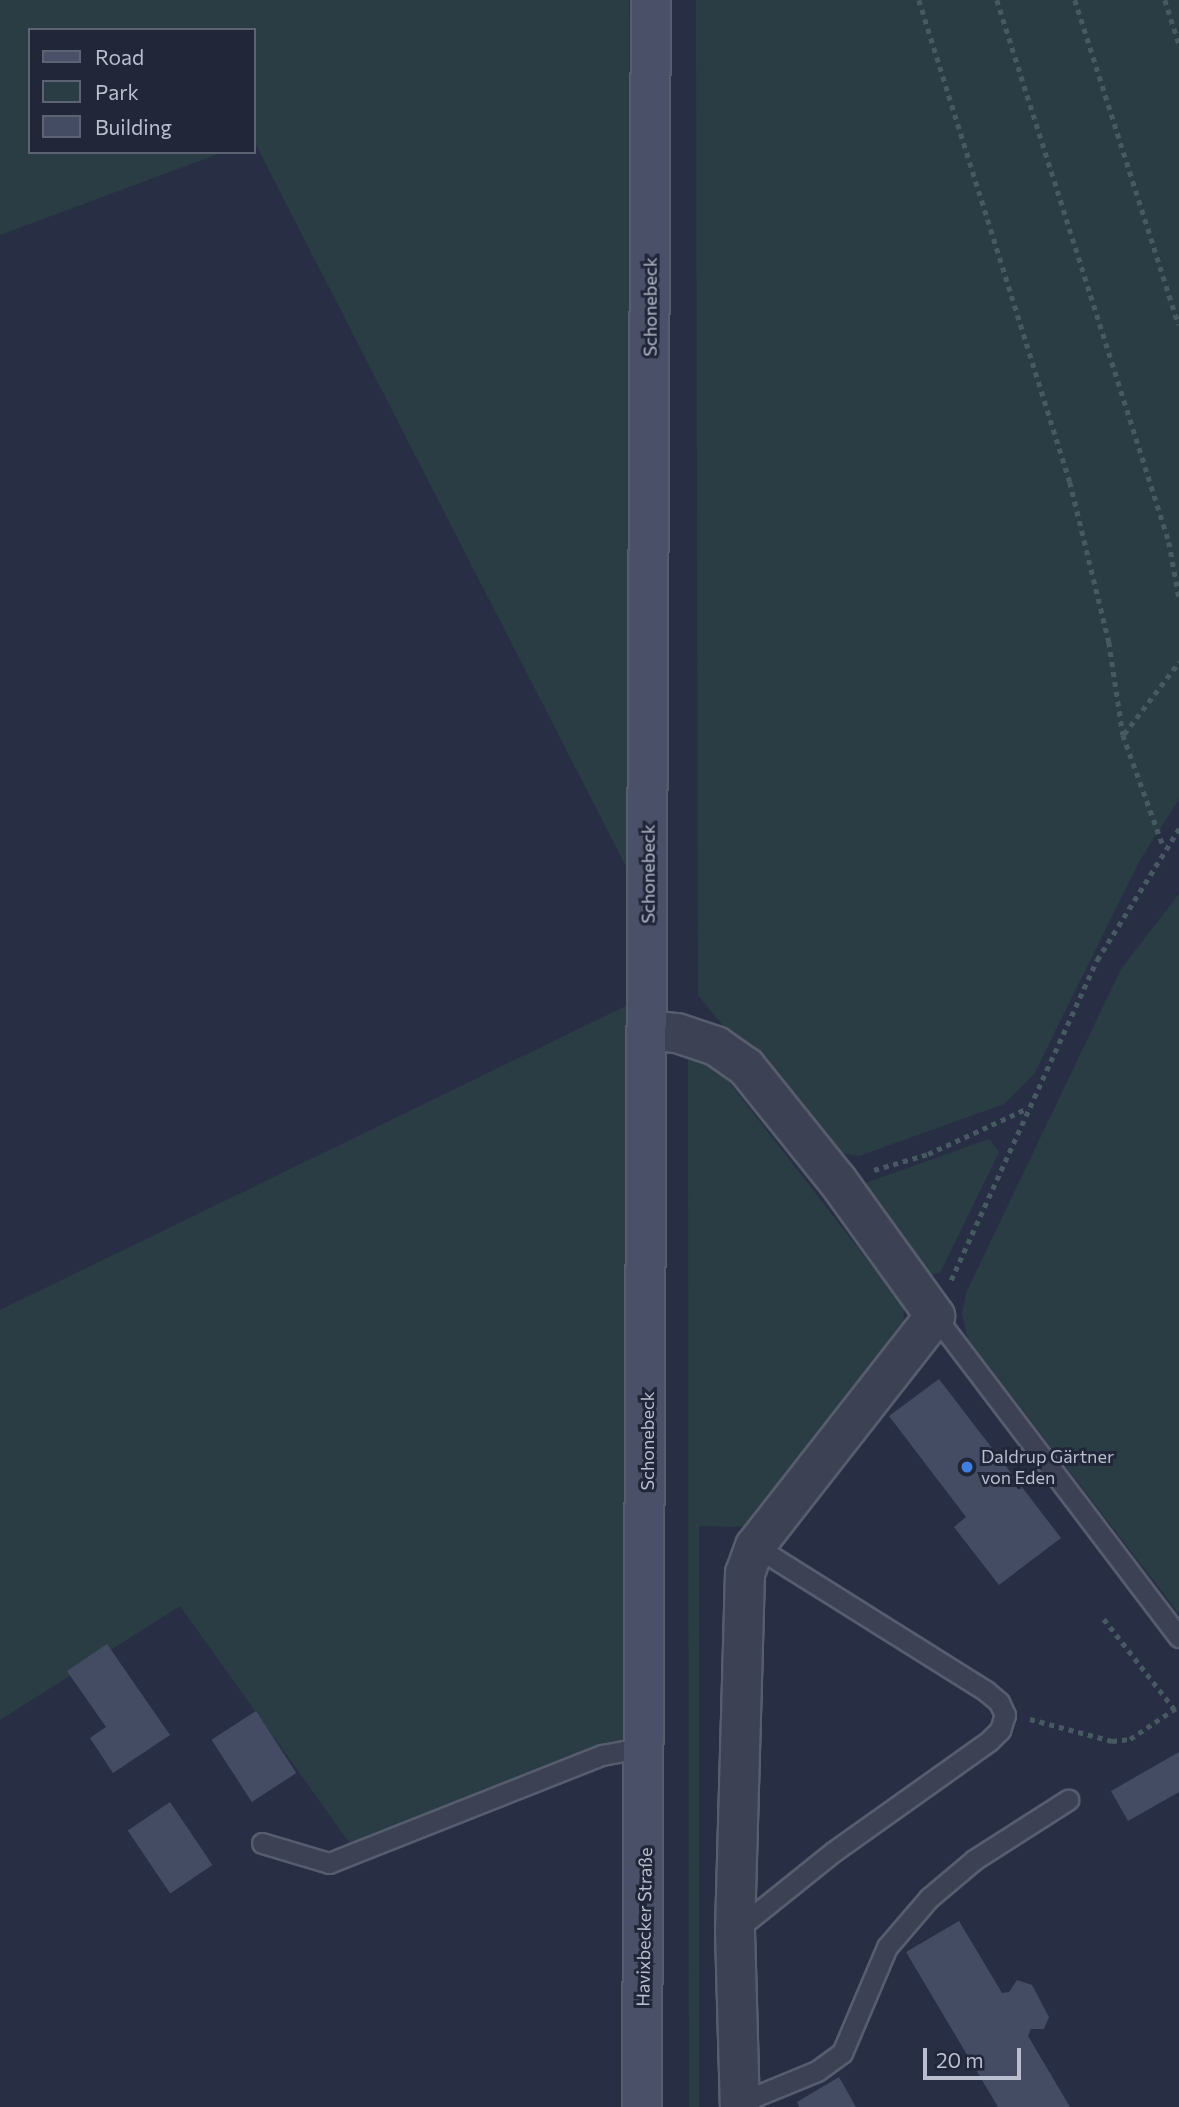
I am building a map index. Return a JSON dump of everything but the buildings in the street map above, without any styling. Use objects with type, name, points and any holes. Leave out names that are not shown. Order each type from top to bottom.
[{"type":"main road","name":"Schonebeck","points":[[646,1747],[651,0]]},
{"type":"main road","name":"Havixbecker Straße","points":[[642,2107],[646,1747]]},
{"type":"street","points":[[647,1030],[677,1032],[716,1046],[746,1067],[837,1180],[935,1316],[755,1546],[741,1597],[736,1931],[739,2105]]},
{"type":"lane","points":[[935,1316],[1179,1637]]},
{"type":"lane","points":[[736,1931],[833,1852],[989,1741],[1000,1730],[1005,1715],[999,1702],[986,1691],[755,1546]]},
{"type":"lane","points":[[262,1843],[330,1863],[602,1755],[646,1747]]},
{"type":"lane","points":[[739,2105],[817,2071],[842,2053],[887,1947],[929,1898],[974,1860],[1068,1800]]},
{"type":"path","points":[[919,0],[1070,482],[1109,642],[1124,735],[1164,848]]},
{"type":"path","points":[[997,0],[1169,542],[1179,597]]},
{"type":"path","points":[[1074,0],[1179,325]]},
{"type":"path","points":[[1165,0],[1179,44]]},
{"type":"path","points":[[1124,735],[1179,662]]},
{"type":"path","points":[[935,1316],[1097,960],[1164,848],[1179,829]]},
{"type":"path","points":[[837,1180],[928,1154],[1028,1108]]},
{"type":"path","points":[[1005,1715],[1112,1741],[1130,1739],[1149,1730],[1177,1708],[1104,1619]]},
{"type":"green space","points":[[0,0],[629,0],[633,880],[256,145],[256,28],[28,28],[28,154],[218,154],[0,235]]},
{"type":"green space","points":[[696,0],[1179,0],[1179,799],[1140,860],[1034,1074],[1004,1104],[859,1156],[825,1150],[698,995]]},
{"type":"green space","points":[[1179,894],[1179,1614],[968,1339],[962,1314],[966,1293],[1121,969]]},
{"type":"green space","points":[[634,1002],[634,1741],[354,1849],[180,1606],[0,1720],[0,1310]]},
{"type":"green space","points":[[708,1055],[904,1307],[903,1328],[759,1527],[699,1526],[699,2107],[689,2107],[688,1060]]},
{"type":"green space","points":[[989,1139],[999,1152],[940,1273],[923,1277],[863,1184]]},
{"type":"place","name":"Daldrup Gärtner von Eden","points":[[967,1467]]}]
